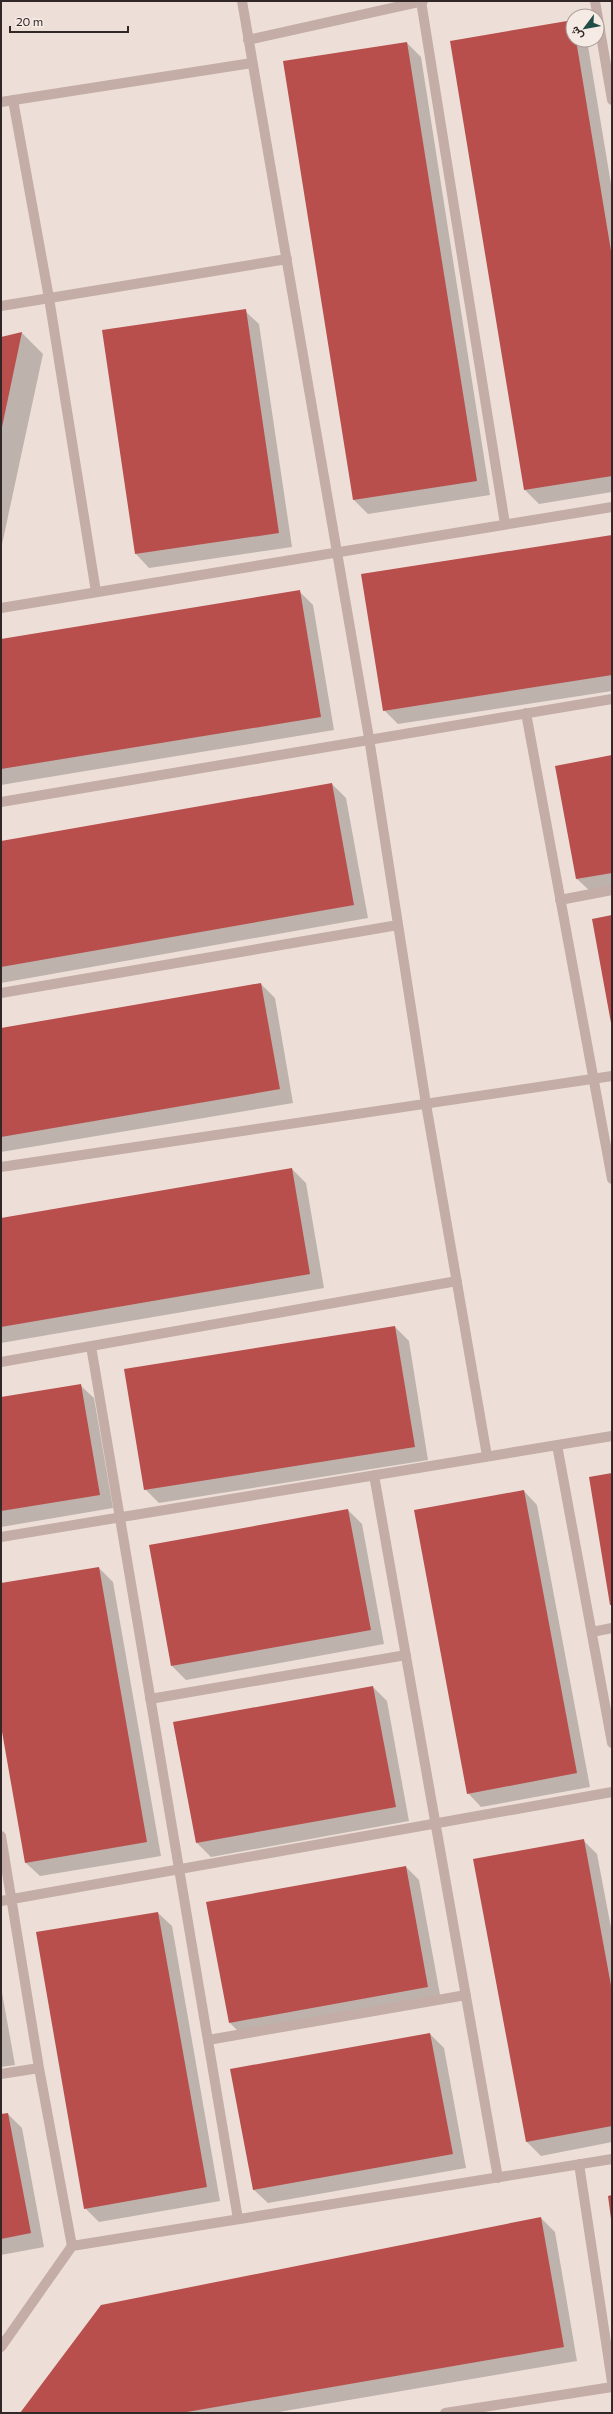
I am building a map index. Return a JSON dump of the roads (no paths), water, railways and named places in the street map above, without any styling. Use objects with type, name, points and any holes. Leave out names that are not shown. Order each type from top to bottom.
[{"type":"street","points":[[242,1],[369,738],[426,1104],[458,1281],[487,1456]]},
{"type":"street","points":[[248,40],[422,1],[505,524]]},
{"type":"street","points":[[595,1],[612,100]]},
{"type":"street","points":[[1,102],[252,63]]},
{"type":"street","points":[[13,100],[49,298],[96,592]]},
{"type":"street","points":[[1,306],[287,260]]},
{"type":"street","points":[[1,608],[612,507]]},
{"type":"street","points":[[1,802],[369,738],[612,699]]},
{"type":"street","points":[[526,713],[612,1179]]},
{"type":"street","points":[[560,900],[612,890]]},
{"type":"street","points":[[1,993],[398,925]]},
{"type":"street","points":[[1,1167],[612,1076]]},
{"type":"street","points":[[1,1362],[458,1281]]},
{"type":"street","points":[[90,1346],[238,2219]]},
{"type":"street","points":[[1,1537],[612,1436]]},
{"type":"street","points":[[557,1445],[612,1743]]},
{"type":"street","points":[[374,1475],[498,2178]]},
{"type":"street","points":[[592,1632],[612,1628]]},
{"type":"street","points":[[150,1699],[406,1655]]},
{"type":"street","points":[[1,1901],[612,1792]]},
{"type":"street","points":[[1,1836],[39,2068],[72,2246]]},
{"type":"street","points":[[208,2040],[466,1995]]},
{"type":"street","points":[[1,2074],[39,2068]]},
{"type":"street","points":[[1,2346],[72,2246],[612,2159]]},
{"type":"street","points":[[580,2164],[612,2382]]},
{"type":"street","points":[[445,2413],[612,2387]]}]
